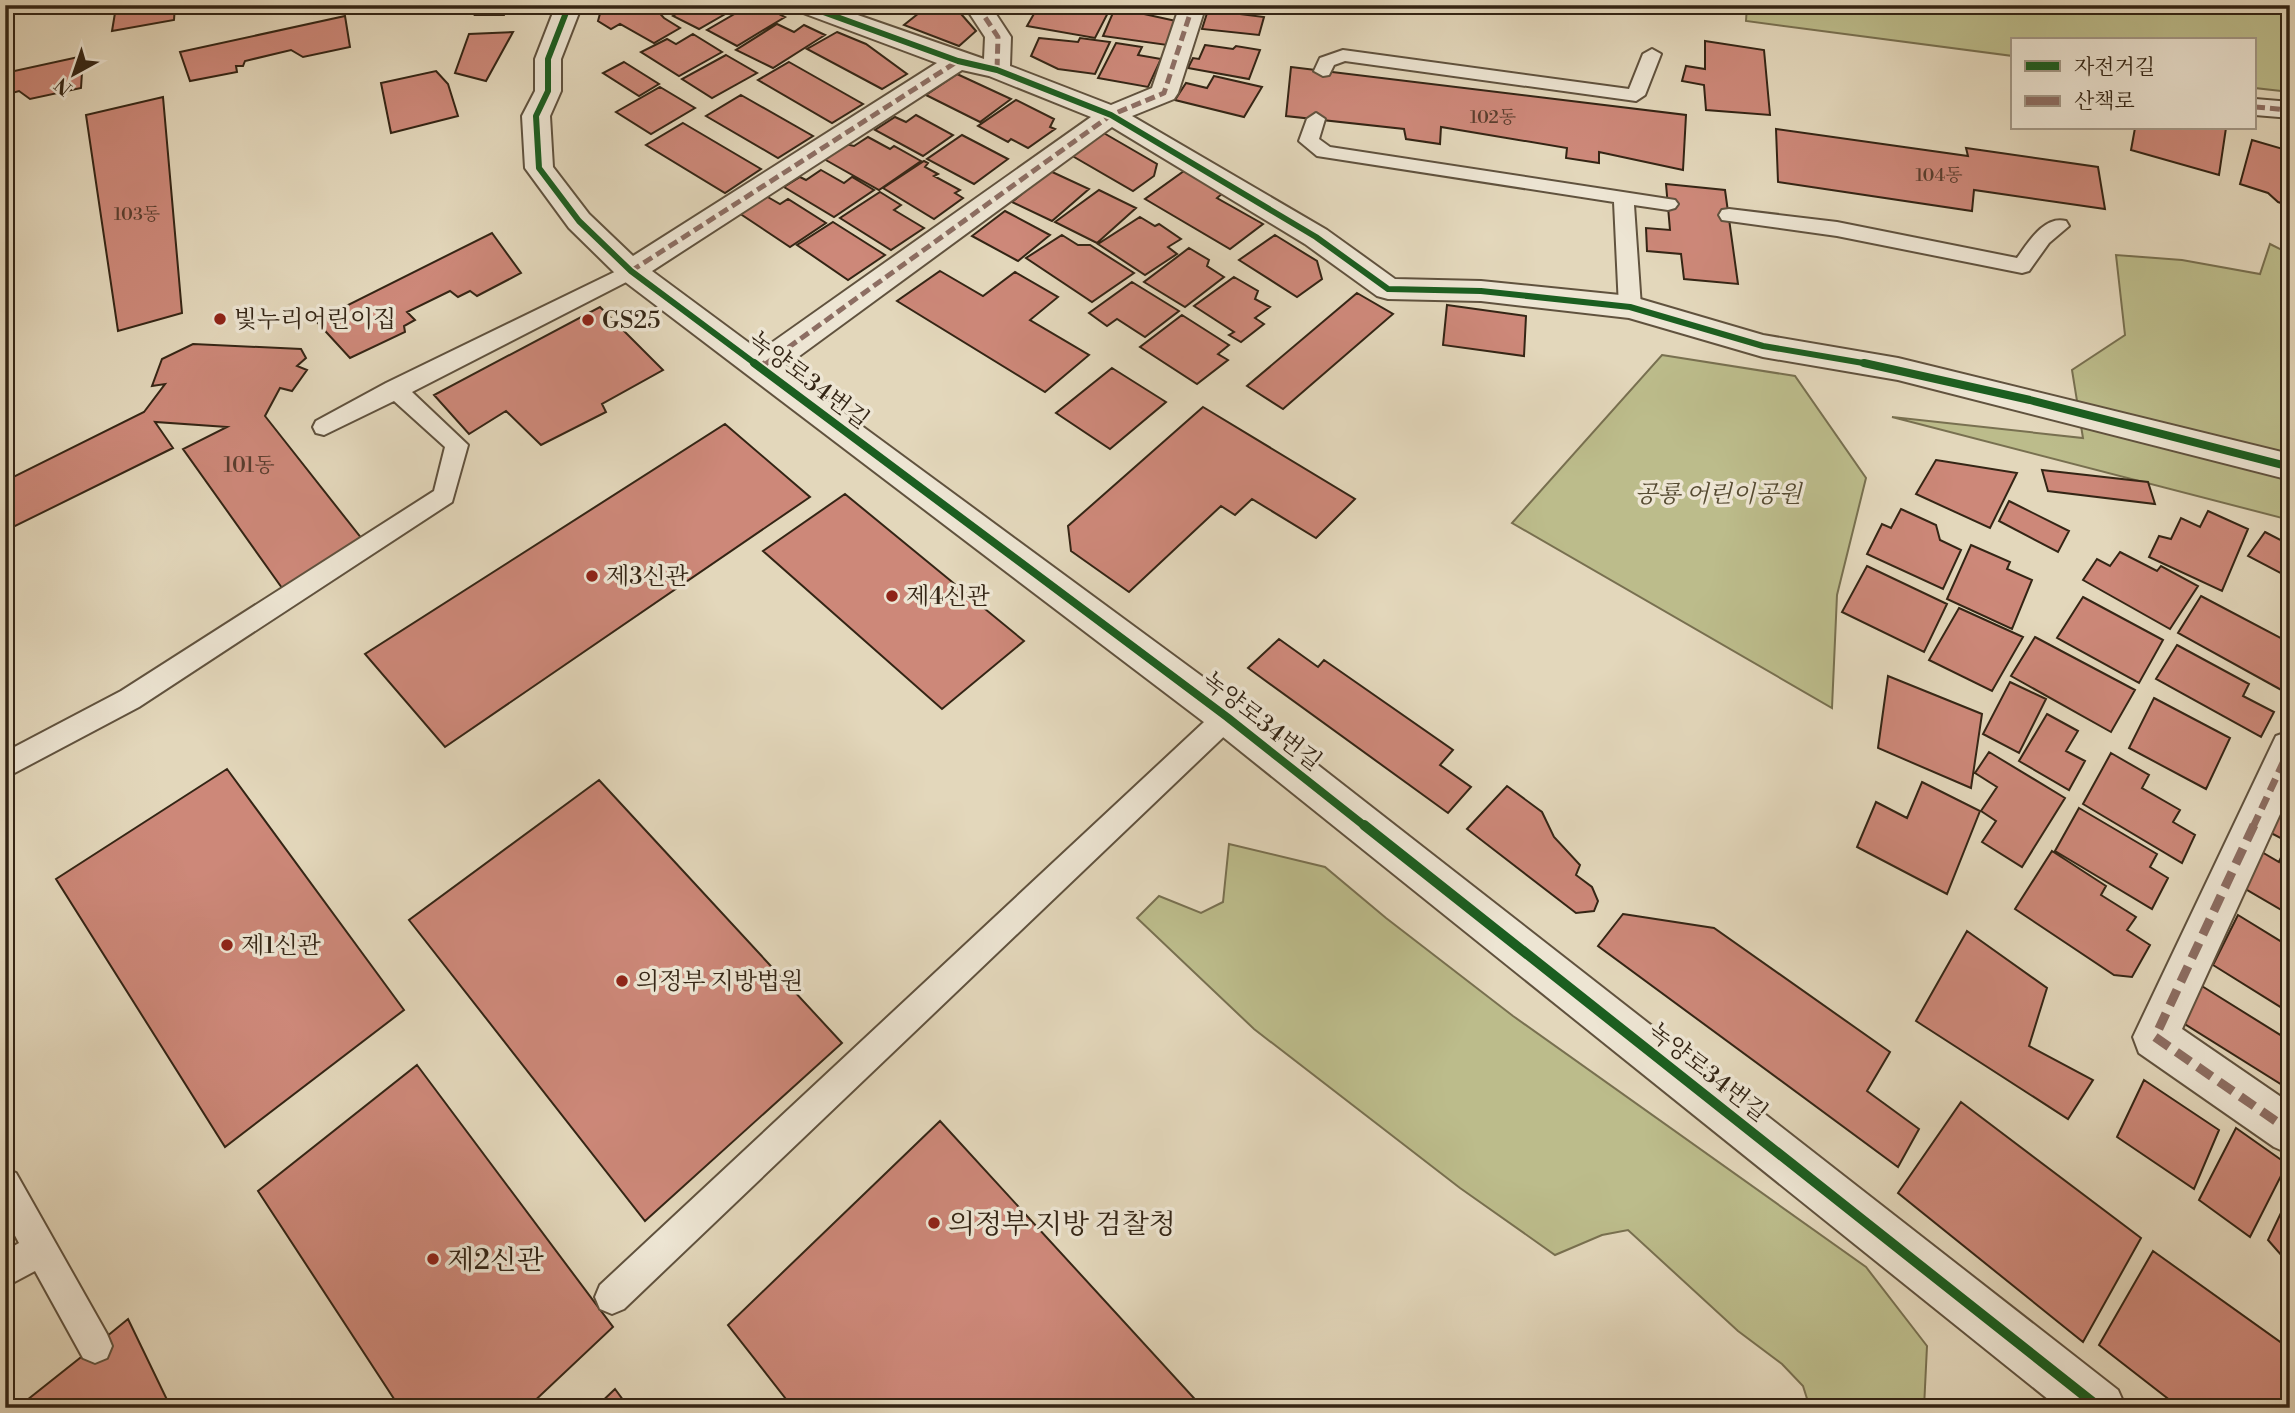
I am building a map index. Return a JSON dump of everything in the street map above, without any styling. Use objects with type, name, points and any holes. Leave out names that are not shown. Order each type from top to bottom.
[{"type":"street","name":"녹양로34번길","points":[[569,5],[548,59],[548,91],[536,116],[539,168],[579,221],[631,271],[1227,717],[2100,1408]]},
{"type":"street","points":[[804,5],[958,61],[998,70],[1111,115],[1316,237],[1388,289],[1480,291],[1630,307],[1763,346],[1898,369],[1990,390],[2290,467]]},
{"type":"street","points":[[977,5],[999,37],[998,70]]},
{"type":"street","points":[[761,367],[1111,115],[1164,93],[1193,5]]},
{"type":"street","points":[[631,271],[958,61]]},
{"type":"street","points":[[2256,107],[2290,110]]},
{"type":"street","points":[[2290,748],[2155,1037],[2290,1131]]},
{"type":"lane","points":[[1323,71],[1326,62],[1343,55],[1636,95],[1652,54]]},
{"type":"lane","points":[[1316,119],[1309,141],[1324,152],[1668,204]]},
{"type":"lane","points":[[1624,196],[1630,307]]},
{"type":"lane","points":[[1729,215],[1837,229],[2022,266],[2042,238],[2059,226]]},
{"type":"lane","points":[[324,427],[394,389],[631,271]]},
{"type":"lane","points":[[5,766],[130,699],[444,496],[457,445],[394,389]]},
{"type":"lane","points":[[612,1297],[1227,717]]},
{"type":"lane","points":[[5,1184],[95,1346]]},
{"type":"lane","points":[[5,1270],[40,1249]]},
{"type":"green space","points":[[1747,5],[2290,5],[2290,92],[2256,88],[2256,38],[2011,38],[2011,56],[1746,21]]},
{"type":"green space","points":[[2270,244],[2290,254],[2290,520],[1892,417],[2083,438],[2072,370],[2125,335],[2116,255],[2182,260],[2260,274]]},
{"type":"green space","name":"공룡 어린이공원","points":[[1662,355],[1795,376],[1866,478],[1837,595],[1832,708],[1512,523]]},
{"type":"green space","points":[[1229,844],[1325,867],[1513,1016],[1866,1267],[1927,1346],[1924,1408],[1810,1408],[1803,1386],[1782,1364],[1738,1331],[1628,1230],[1602,1235],[1555,1255],[1460,1188],[1254,1029],[1137,918],[1159,896],[1201,913],[1223,902]]},
{"type":"building","points":[[175,5],[174,20],[112,31],[116,7]]},
{"type":"building","points":[[480,5],[528,5],[527,8],[506,9],[504,15],[475,15]]},
{"type":"building","points":[[609,5],[652,5],[664,18],[680,28],[654,43],[620,24],[611,29],[598,21],[601,10]]},
{"type":"building","points":[[690,5],[741,5],[699,29],[673,16]]},
{"type":"building","points":[[750,5],[761,5],[785,17],[737,46],[707,30]]},
{"type":"building","points":[[929,5],[954,5],[968,10],[962,15],[976,31],[959,46],[904,25]]},
{"type":"building","points":[[1039,5],[1112,5],[1095,38],[1027,26]]},
{"type":"building","points":[[1115,8],[1145,11],[1144,14],[1176,21],[1167,45],[1103,36]]},
{"type":"building","points":[[1208,10],[1264,17],[1259,35],[1202,29]]},
{"type":"building","points":[[345,16],[350,47],[303,57],[291,50],[245,61],[243,66],[236,66],[237,72],[190,81],[180,52]]},
{"type":"building","points":[[777,24],[794,32],[804,25],[825,35],[773,68],[736,50]]},
{"type":"building","points":[[513,32],[486,81],[455,73],[469,34]]},
{"type":"building","points":[[837,32],[866,44],[907,74],[882,89],[807,49]]},
{"type":"building","points":[[693,34],[722,52],[679,76],[641,52],[667,39],[676,44]]},
{"type":"building","points":[[1039,38],[1078,42],[1080,38],[1110,42],[1095,74],[1058,69],[1031,56]]},
{"type":"building","points":[[1705,41],[1764,50],[1770,115],[1706,110],[1704,85],[1682,81],[1686,66],[1705,69]]},
{"type":"building","points":[[1116,43],[1142,47],[1138,55],[1161,59],[1148,87],[1098,78]]},
{"type":"building","points":[[1205,45],[1260,50],[1249,79],[1188,68],[1193,58],[1199,59]]},
{"type":"building","points":[[726,55],[757,73],[712,98],[682,79]]},
{"type":"building","points":[[83,56],[81,88],[30,99],[19,91],[5,95],[5,73]]},
{"type":"building","points":[[624,62],[659,84],[639,96],[603,73]]},
{"type":"building","points":[[789,62],[863,104],[832,123],[758,80]]},
{"type":"building","points":[[1291,67],[1686,115],[1683,170],[1599,152],[1599,163],[1566,158],[1567,148],[1441,127],[1440,144],[1406,139],[1404,129],[1286,116]]},
{"type":"building","points":[[436,71],[448,84],[458,116],[391,133],[381,83]]},
{"type":"building","points":[[957,74],[1011,99],[980,122],[926,95]]},
{"type":"building","points":[[1214,76],[1262,87],[1244,117],[1175,100],[1186,83],[1207,88]]},
{"type":"building","points":[[660,87],[695,108],[651,134],[616,112]]},
{"type":"building","points":[[741,95],[813,136],[778,158],[706,116]]},
{"type":"building","points":[[163,97],[182,313],[118,331],[86,115]]},
{"type":"building","points":[[1016,100],[1054,119],[1050,127],[1055,129],[1028,148],[1011,139],[1008,142],[978,126]]},
{"type":"building","points":[[916,115],[953,135],[923,156],[875,130],[895,117],[906,122]]},
{"type":"building","points":[[683,123],[761,169],[725,193],[646,145]]},
{"type":"building","points":[[1776,129],[1968,156],[1966,148],[2098,167],[2105,209],[1974,190],[1972,211],[1778,182]]},
{"type":"building","points":[[2135,130],[2226,130],[2219,175],[2131,150]]},
{"type":"building","points":[[1102,132],[1157,164],[1154,176],[1133,191],[1069,154]]},
{"type":"building","points":[[962,135],[1008,159],[974,184],[927,159]]},
{"type":"building","points":[[868,137],[890,149],[894,146],[921,161],[879,190],[824,159],[845,144],[854,146]]},
{"type":"building","points":[[2252,140],[2290,151],[2290,206],[2278,202],[2268,193],[2240,184]]},
{"type":"building","points":[[924,161],[928,163],[925,167],[938,174],[934,176],[960,190],[955,193],[963,198],[934,219],[883,188]]},
{"type":"building","points":[[821,170],[844,183],[852,177],[874,190],[834,217],[784,187],[800,177],[806,180]]},
{"type":"building","points":[[1050,171],[1089,189],[1052,221],[1012,202]]},
{"type":"building","points":[[1184,171],[1223,193],[1217,198],[1263,224],[1230,249],[1145,199]]},
{"type":"building","points":[[1666,184],[1725,190],[1738,284],[1684,279],[1681,254],[1647,251],[1646,228],[1670,230]]},
{"type":"building","points":[[1099,190],[1136,208],[1097,243],[1055,222]]},
{"type":"building","points":[[880,192],[901,205],[894,210],[924,228],[891,250],[840,218]]},
{"type":"building","points":[[766,196],[780,204],[788,199],[826,223],[790,247],[739,213]]},
{"type":"building","points":[[1005,211],[1050,235],[1018,261],[972,236]]},
{"type":"building","points":[[1140,217],[1155,226],[1159,224],[1181,239],[1168,247],[1177,254],[1145,275],[1098,244]]},
{"type":"building","points":[[833,222],[885,255],[848,280],[797,245]]},
{"type":"building","points":[[492,233],[521,273],[477,296],[470,291],[458,297],[450,291],[407,312],[415,320],[404,326],[405,332],[350,358],[316,321]]},
{"type":"building","points":[[1062,235],[1078,245],[1090,245],[1134,273],[1092,302],[1026,258]]},
{"type":"building","points":[[1275,235],[1317,261],[1322,279],[1297,297],[1239,260]]},
{"type":"building","points":[[1189,248],[1209,260],[1207,266],[1224,277],[1185,307],[1144,282]]},
{"type":"building","points":[[940,271],[983,296],[1015,272],[1058,297],[1030,320],[1089,355],[1045,392],[897,301]]},
{"type":"building","points":[[1234,277],[1258,291],[1255,299],[1270,307],[1255,318],[1264,324],[1241,342],[1229,335],[1234,332],[1194,306]]},
{"type":"building","points":[[1132,282],[1179,311],[1145,337],[1117,319],[1107,326],[1089,313]]},
{"type":"building","points":[[1357,293],[1393,314],[1283,409],[1247,386]]},
{"type":"building","points":[[1447,305],[1526,316],[1524,356],[1443,345]]},
{"type":"building","points":[[600,307],[663,370],[602,404],[606,412],[541,445],[506,411],[469,434],[434,395]]},
{"type":"building","points":[[1182,315],[1229,345],[1218,354],[1228,360],[1197,384],[1140,347]]},
{"type":"building","points":[[193,344],[301,349],[306,358],[297,366],[307,370],[292,391],[280,388],[265,416],[362,539],[282,588],[183,449],[227,427],[155,422],[173,448],[5,531],[5,481],[144,412],[165,384],[152,386],[162,359]]},
{"type":"building","points":[[1112,368],[1166,402],[1110,449],[1056,413]]},
{"type":"building","points":[[1203,407],[1355,499],[1316,538],[1252,499],[1235,515],[1221,506],[1129,592],[1071,551],[1068,526]]},
{"type":"building","name":"제3신관","points":[[725,424],[810,497],[445,747],[365,654]]},
{"type":"building","points":[[1936,460],[2017,473],[1990,528],[1916,494]]},
{"type":"building","points":[[2042,470],[2148,482],[2155,504],[2048,491]]},
{"type":"building","name":"제4신관","points":[[845,494],[1024,641],[942,709],[763,551]]},
{"type":"building","points":[[2009,501],[2069,531],[2058,552],[1999,521]]},
{"type":"building","points":[[1901,509],[1936,525],[1940,540],[1961,550],[1943,589],[1867,554],[1882,524],[1891,528]]},
{"type":"building","points":[[2208,511],[2248,529],[2222,591],[2149,557],[2159,536],[2171,539],[2181,518],[2200,527]]},
{"type":"building","points":[[2265,532],[2290,545],[2290,578],[2248,556]]},
{"type":"building","points":[[1971,545],[2010,562],[2007,569],[2032,580],[2012,629],[1947,599]]},
{"type":"building","points":[[2120,552],[2157,571],[2161,566],[2198,586],[2170,629],[2083,580],[2097,559],[2110,566]]},
{"type":"building","points":[[1867,566],[1947,604],[1924,652],[1842,612]]},
{"type":"building","points":[[2201,596],[2290,643],[2290,682],[2285,692],[2178,633]]},
{"type":"building","points":[[2083,597],[2163,640],[2139,683],[2057,638]]},
{"type":"building","points":[[1959,608],[2023,637],[1992,691],[1929,660]]},
{"type":"building","points":[[2035,637],[2135,690],[2111,732],[2011,676]]},
{"type":"building","points":[[1279,639],[1318,667],[1324,660],[1453,750],[1440,765],[1471,787],[1448,813],[1248,668]]},
{"type":"building","points":[[2177,645],[2249,684],[2243,696],[2274,712],[2261,737],[2156,679]]},
{"type":"building","points":[[1888,676],[1982,714],[1971,788],[1878,748]]},
{"type":"building","points":[[2010,682],[2046,699],[2019,753],[1983,734]]},
{"type":"building","points":[[2154,698],[2230,738],[2206,789],[2129,748]]},
{"type":"building","points":[[2047,714],[2078,731],[2066,751],[2085,761],[2069,790],[2019,761]]},
{"type":"building","points":[[1989,752],[2065,798],[2022,867],[1982,842],[1996,821],[1981,811],[1997,787],[1975,773]]},
{"type":"building","points":[[2111,753],[2149,775],[2142,788],[2180,810],[2173,822],[2195,835],[2182,863],[2083,804]]},
{"type":"building","name":"제1신관","points":[[227,769],[404,1010],[225,1147],[56,879]]},
{"type":"building","name":"의정부 지방법원","points":[[599,780],[842,1043],[645,1221],[409,920]]},
{"type":"building","points":[[2290,781],[2290,843],[2269,832]]},
{"type":"building","points":[[1922,782],[1980,811],[1947,894],[1857,847],[1876,802],[1907,818]]},
{"type":"building","points":[[1507,786],[1542,812],[1554,837],[1580,865],[1576,875],[1592,887],[1598,901],[1594,911],[1576,913],[1467,829]]},
{"type":"building","points":[[2079,808],[2157,854],[2150,867],[2168,878],[2152,909],[2055,851]]},
{"type":"building","points":[[2255,848],[2279,862],[2283,853],[2290,857],[2290,915],[2237,884]]},
{"type":"building","points":[[2052,851],[2106,886],[2101,895],[2136,917],[2127,930],[2150,945],[2132,977],[2114,975],[2015,909]]},
{"type":"building","points":[[1623,914],[1714,928],[1890,1052],[1867,1091],[1919,1129],[1898,1167],[1598,946]]},
{"type":"building","points":[[2238,915],[2290,947],[2290,1013],[2213,965]]},
{"type":"building","points":[[1967,931],[2047,988],[2029,1046],[2093,1080],[2068,1119],[1916,1021]]},
{"type":"building","points":[[2197,983],[2290,1041],[2290,1080],[2287,1088],[2180,1021]]},
{"type":"building","name":"제2신관","points":[[417,1065],[613,1327],[527,1408],[400,1408],[258,1191]]},
{"type":"building","points":[[2144,1080],[2219,1130],[2194,1189],[2117,1137]]},
{"type":"building","points":[[1961,1102],[2141,1238],[2083,1342],[1898,1193]]},
{"type":"building","name":"의정부 지방 검찰청","points":[[940,1121],[1203,1408],[793,1408],[728,1325]]},
{"type":"building","points":[[2236,1128],[2287,1164],[2250,1237],[2199,1200]]},
{"type":"building","points":[[2290,1194],[2290,1265],[2268,1240]]},
{"type":"building","points":[[2153,1251],[2290,1349],[2290,1408],[2180,1408],[2099,1345]]},
{"type":"building","points":[[128,1319],[171,1408],[17,1408],[95,1346]]},
{"type":"building","points":[[615,1389],[629,1408],[595,1408]]},
{"type":"marked path","points":[[977,5],[998,37],[997,70]]},
{"type":"marked path","points":[[761,367],[1111,115],[1164,93],[1193,5]]},
{"type":"marked path","points":[[631,271],[958,61]]},
{"type":"marked path","points":[[2256,107],[2290,110]]},
{"type":"marked path","points":[[2290,748],[2155,1037],[2290,1131]]},
{"type":"cycle path","points":[[569,5],[548,59],[548,91],[536,116],[539,168],[579,221],[631,271],[1227,717],[2100,1408]]},
{"type":"cycle path","points":[[804,5],[958,61],[997,70],[1111,115],[1316,237],[1388,289],[1481,291],[1630,307],[1763,346],[1898,369],[2290,467]]},
{"type":"place","name":"빛누리어린이집","points":[[220,319]]},
{"type":"place","name":"GS25","points":[[588,320]]},
{"type":"place","name":"제3신관","points":[[592,576]]},
{"type":"place","name":"제4신관","points":[[892,596]]},
{"type":"place","name":"제1신관","points":[[227,945]]},
{"type":"place","name":"의정부 지방법원","points":[[622,981]]},
{"type":"place","name":"의정부 지방 검찰청","points":[[934,1223]]},
{"type":"place","name":"제2신관","points":[[433,1259]]}]
